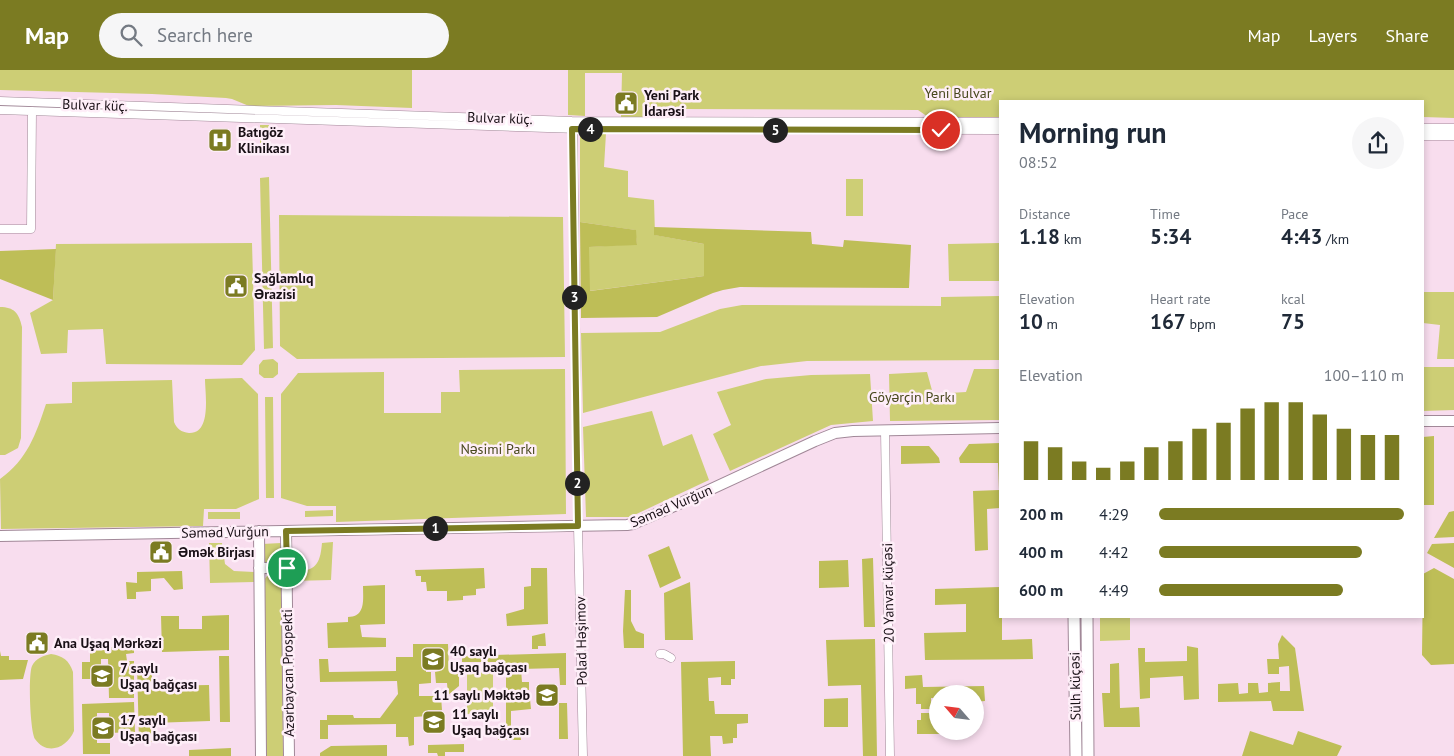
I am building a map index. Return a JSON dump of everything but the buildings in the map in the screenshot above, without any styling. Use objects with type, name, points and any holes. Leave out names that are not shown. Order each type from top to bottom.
[{"type":"highway","name":"Sülh küçəsi","points":[[1074,618],[1076,756]]},
{"type":"highway","name":"Sülh küçəsi","points":[[1087,618],[1088,756]]},
{"type":"main road","points":[[1424,421],[1454,420]]},
{"type":"main road","name":"Səməd Vurğun","points":[[0,536],[621,526],[633,524],[679,504],[825,436],[844,432],[999,428]]},
{"type":"main road","name":"Azərbaycan Prospekti","points":[[259,531],[261,756]]},
{"type":"main road","name":"Azərbaycan Prospekti","points":[[286,531],[289,756]]},
{"type":"main road","points":[[259,568],[287,568]]},
{"type":"street","name":"Bulvar küç.","points":[[0,101],[54,107],[572,125],[866,126],[999,122]]},
{"type":"street","name":"Bulvar küç.","points":[[0,110],[32,111],[54,107]]},
{"type":"street","points":[[0,229],[31,229],[32,111]]},
{"type":"street","name":"Polad Həşimov","points":[[572,125],[583,756]]},
{"type":"street","name":"Bulvar küç.","points":[[866,126],[999,130]]},
{"type":"street","points":[[1424,128],[1454,128]]},
{"type":"street","points":[[1424,136],[1454,136]]},
{"type":"street","name":"20 Yanvar küçəsi","points":[[885,431],[890,756]]},
{"type":"street","points":[[660,654],[671,658]]},
{"type":"green space","points":[[0,70],[412,70],[412,108],[336,105],[249,106],[226,98],[0,90]]},
{"type":"green space","name":"Yeni Bulvar","points":[[568,70],[1454,70],[1454,118],[1424,117],[1424,100],[999,100],[999,117],[928,117],[918,110],[683,109],[674,117],[621,117],[622,73],[585,73],[585,116],[568,115]]},
{"type":"green space","points":[[260,125],[269,125],[269,143],[260,143]]},
{"type":"green space","points":[[606,133],[604,167],[628,171],[628,197],[654,200],[655,235],[704,244],[704,276],[589,291],[589,247],[637,244],[635,230],[580,222],[580,134]]},
{"type":"green space","points":[[269,177],[273,348],[264,349],[260,178]]},
{"type":"green space","points":[[846,179],[863,179],[863,216],[846,216]]},
{"type":"green space","points":[[279,215],[563,217],[565,357],[297,359],[280,346]]},
{"type":"green space","points":[[252,243],[255,350],[242,365],[106,364],[103,329],[68,330],[67,353],[41,354],[30,313],[53,300],[56,244]]},
{"type":"green space","points":[[999,243],[999,281],[949,281],[948,244]]},
{"type":"green space","points":[[1424,292],[1454,292],[1454,359],[1437,359],[1440,325],[1424,323]]},
{"type":"green space","points":[[999,296],[999,360],[807,361],[761,366],[583,413],[581,333],[660,332],[720,309],[742,305],[941,306],[941,297]]},
{"type":"green space","points":[[0,307],[9,308],[15,312],[22,327],[21,438],[18,448],[5,455],[0,455]]},
{"type":"green space","points":[[273,359],[278,363],[278,374],[273,378],[264,378],[259,374],[259,365],[263,360]]},
{"type":"green space","points":[[1424,367],[1454,367],[1454,410],[1424,411]]},
{"type":"green space","name":"Nəsimi Parkı","points":[[565,369],[566,514],[336,522],[336,506],[307,506],[281,498],[281,394],[298,373],[384,372],[384,413],[441,413],[441,392],[460,392],[459,370]]},
{"type":"green space","name":"Göyərçin Parkı","points":[[974,369],[999,369],[999,420],[890,421],[889,374],[927,372],[933,394],[966,392]]},
{"type":"green space","points":[[870,374],[873,421],[831,425],[730,471],[713,434],[731,425],[717,392],[766,379],[811,375]]},
{"type":"green space","points":[[242,378],[258,394],[259,499],[236,509],[204,509],[203,526],[1,529],[0,479],[24,455],[34,436],[46,404],[72,403],[72,382],[172,380],[174,422],[180,430],[189,433],[196,432],[204,420],[206,412],[205,379]]},
{"type":"green space","points":[[265,397],[273,397],[274,498],[266,498]]},
{"type":"green space","points":[[652,411],[663,446],[692,434],[709,480],[630,517],[586,517],[583,427]]},
{"type":"green space","points":[[333,510],[333,516],[305,517],[305,511]]},
{"type":"green space","points":[[208,512],[240,512],[240,519],[208,519]]},
{"type":"green space","points":[[333,542],[331,580],[292,581],[292,572],[306,570],[315,566],[320,557],[322,543]]},
{"type":"green space","points":[[209,543],[222,543],[225,564],[234,571],[254,572],[254,582],[210,583]]},
{"type":"green space","points":[[281,543],[282,563],[263,563],[262,544]]},
{"type":"green space","points":[[272,575],[279,578],[282,586],[283,756],[265,756],[264,580],[267,576]]},
{"type":"green space","points":[[1100,618],[1130,618],[1130,640],[1100,641]]},
{"type":"green space","points":[[51,654],[65,659],[70,664],[73,672],[74,731],[67,742],[56,748],[45,747],[35,739],[31,715],[32,666],[38,659]]},
{"type":"green space","points":[[467,669],[493,669],[493,713],[467,714]]},
{"type":"shaded area","points":[[580,222],[636,230],[637,245],[589,247],[590,291],[704,276],[704,244],[654,235],[654,227],[811,232],[812,244],[843,247],[844,240],[911,245],[909,288],[740,287],[713,293],[657,317],[581,318]]},
{"type":"shaded area","points":[[56,249],[53,300],[0,279],[0,251]]},
{"type":"shaded area","points":[[1434,436],[1434,505],[1424,505],[1424,437]]},
{"type":"shaded area","points":[[999,443],[999,490],[998,463],[960,463],[959,458],[969,444]]},
{"type":"shaded area","points":[[901,446],[929,446],[939,458],[940,463],[901,464]]},
{"type":"shaded area","points":[[999,490],[999,508],[987,509],[988,550],[975,551],[973,491]]},
{"type":"shaded area","points":[[1454,511],[1454,537],[1434,538],[1449,512]]},
{"type":"shaded area","points":[[1454,543],[1454,568],[1427,553],[1432,544]]},
{"type":"shaded area","points":[[669,546],[681,578],[660,588],[648,555]]},
{"type":"shaded area","points":[[873,558],[875,627],[864,627],[862,559]]},
{"type":"shaded area","points":[[848,560],[849,587],[819,588],[819,561]]},
{"type":"shaded area","points":[[484,568],[485,588],[476,589],[476,595],[463,596],[463,600],[447,601],[447,591],[427,591],[426,582],[421,582],[421,576],[416,576],[415,570]]},
{"type":"shaded area","points":[[531,568],[547,568],[548,624],[507,626],[506,614],[524,609],[524,587],[531,586]]},
{"type":"shaded area","points":[[1434,568],[1454,579],[1454,664],[1431,665],[1422,655],[1424,573]]},
{"type":"shaded area","points":[[182,571],[183,589],[174,590],[164,578],[151,579],[151,591],[136,592],[136,599],[127,599],[126,582],[137,583],[137,572]]},
{"type":"shaded area","points":[[690,582],[693,640],[665,640],[664,593]]},
{"type":"shaded area","points":[[385,585],[385,624],[360,625],[362,637],[386,638],[386,647],[328,648],[327,623],[348,622],[348,617],[354,616],[361,611],[363,586]]},
{"type":"shaded area","points":[[999,587],[999,618],[1002,618],[1002,640],[1032,639],[1033,659],[925,660],[924,633],[966,632],[966,604],[935,605],[935,589]]},
{"type":"shaded area","points":[[625,590],[631,590],[631,621],[636,631],[644,634],[644,648],[624,648]]},
{"type":"shaded area","points":[[229,615],[229,650],[162,652],[161,616],[179,616],[179,629],[202,629],[202,616]]},
{"type":"shaded area","points":[[545,633],[546,646],[538,646],[538,649],[532,649],[532,636]]},
{"type":"shaded area","points":[[1282,635],[1295,648],[1304,711],[1273,711],[1271,701],[1218,702],[1218,684],[1238,683],[1239,694],[1248,693],[1248,683],[1258,683],[1259,693],[1268,692],[1268,683],[1280,682],[1280,691],[1290,691],[1289,666],[1279,667],[1279,674],[1268,674],[1267,659],[1279,659],[1278,644]]},
{"type":"shaded area","points":[[875,639],[877,756],[863,756],[861,685],[828,686],[826,640]]},
{"type":"shaded area","points":[[413,644],[448,644],[449,671],[459,671],[459,686],[448,695],[447,683],[436,683],[435,672],[440,671],[440,648],[426,648],[426,672],[431,672],[431,683],[419,684],[419,696],[441,696],[442,710],[428,710],[428,716],[414,717],[414,745],[409,746],[408,737],[396,737],[396,724],[328,725],[328,739],[320,739],[320,720],[327,720],[327,715],[380,718],[398,694],[397,681],[320,682],[319,659],[328,659],[329,672],[396,671],[396,657],[413,657]]},
{"type":"shaded area","points":[[1187,646],[1198,648],[1199,699],[1184,700],[1183,676],[1150,678],[1150,698],[1140,699],[1138,648],[1145,648],[1145,662],[1187,661]]},
{"type":"shaded area","points":[[90,647],[134,647],[134,653],[126,654],[127,661],[134,661],[134,698],[109,698],[108,659],[101,659],[101,665],[96,666],[96,679],[82,679],[82,662],[90,662]]},
{"type":"shaded area","points":[[0,651],[1,656],[9,656],[9,660],[28,660],[23,679],[0,680]]},
{"type":"shaded area","points":[[566,653],[566,685],[560,685],[559,668],[521,669],[522,682],[529,682],[529,690],[506,690],[506,669],[497,669],[496,662],[462,662],[462,656]]},
{"type":"shaded area","points":[[219,656],[229,656],[230,722],[220,722]]},
{"type":"shaded area","points":[[735,661],[735,679],[731,679],[731,685],[721,685],[721,677],[708,678],[709,701],[714,701],[715,714],[748,714],[748,723],[737,724],[737,738],[733,738],[733,743],[723,744],[722,736],[710,736],[711,756],[683,756],[681,662]]},
{"type":"shaded area","points":[[1119,663],[1120,708],[1139,707],[1140,727],[1104,727],[1102,693],[1110,693],[1110,664]]},
{"type":"shaded area","points":[[152,664],[152,686],[209,685],[210,721],[152,723],[152,742],[139,742],[137,665]]},
{"type":"shaded area","points":[[922,675],[923,687],[929,687],[929,709],[921,709],[921,704],[916,704],[916,688],[905,689],[905,676]]},
{"type":"shaded area","points":[[848,698],[848,727],[824,727],[824,699]]},
{"type":"shaded area","points":[[506,699],[530,699],[531,709],[511,711],[511,731],[520,732],[521,740],[498,740],[498,726],[506,726]]},
{"type":"shaded area","points":[[134,702],[135,732],[109,733],[109,713],[97,713],[97,743],[110,743],[110,754],[83,754],[82,704]]},
{"type":"shaded area","points":[[559,703],[567,703],[568,739],[559,739]]},
{"type":"shaded area","points":[[921,713],[929,713],[929,734],[917,734],[917,720],[921,720]]},
{"type":"shaded area","points":[[1250,731],[1293,745],[1298,731],[1342,746],[1337,756],[1242,756]]},
{"type":"shaded area","points":[[464,744],[464,752],[445,752],[445,756],[438,756],[437,753],[428,753],[428,745]]},
{"type":"shaded area","points":[[387,745],[387,756],[320,756],[320,753],[331,746]]},
{"type":"shaded area","points":[[231,748],[231,756],[189,756],[189,750]]},
{"type":"place","name":"Yeni Park İdarəsi","points":[[626,103]]},
{"type":"place","name":"Batıgöz Klinikası","points":[[220,140]]},
{"type":"place","name":"Sağlamlıq Ərazisi","points":[[236,286]]},
{"type":"place","name":"Əmək Birjası","points":[[161,552]]},
{"type":"place","name":"Ana Uşaq Mərkəzi","points":[[37,643]]},
{"type":"place","name":"40 saylı Uşaq bağçası","points":[[433,659]]},
{"type":"place","name":"7 saylı Uşaq bağçası","points":[[102,676]]},
{"type":"place","name":"11 saylı Məktəb","points":[[547,695]]},
{"type":"place","name":"11 saylı Uşaq bağçası","points":[[434,722]]},
{"type":"place","name":"17 saylı Uşaq bağçası","points":[[103,728]]},
{"type":"route","points":[[287,568],[286,531],[578,526],[572,129],[941,130]]}]
